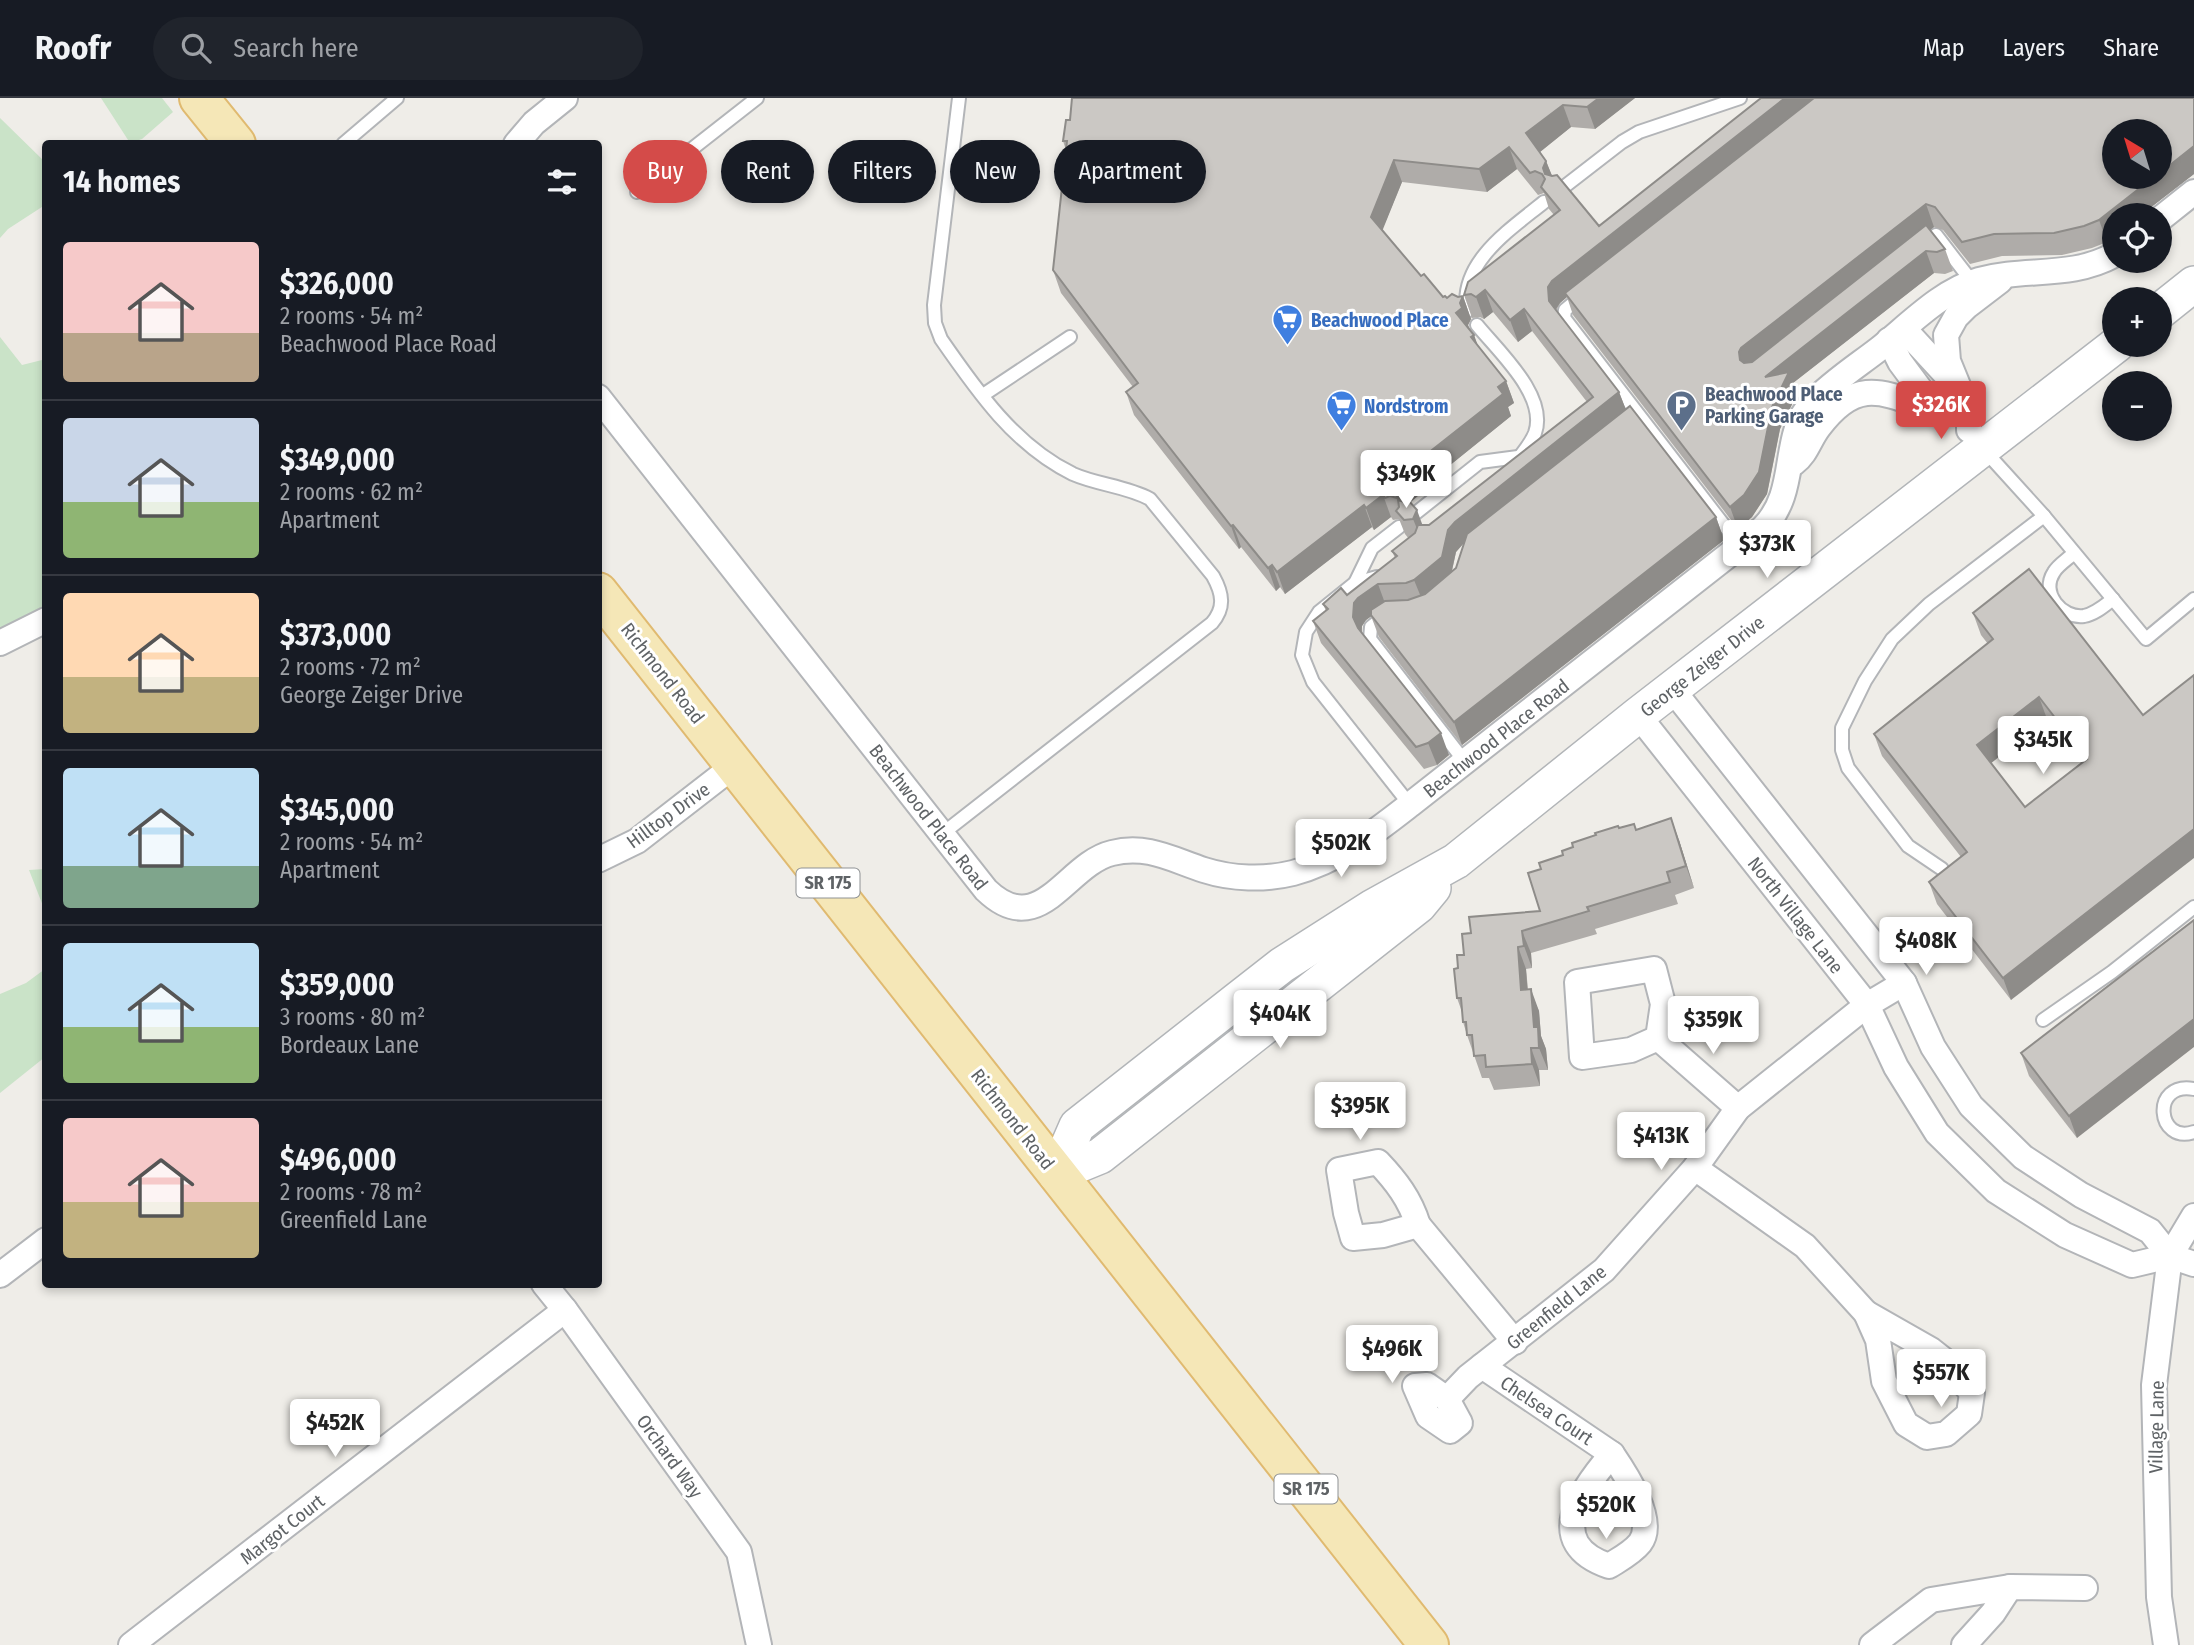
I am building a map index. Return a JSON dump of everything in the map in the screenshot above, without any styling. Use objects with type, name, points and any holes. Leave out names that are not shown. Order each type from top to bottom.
[{"type":"main road","points":[[199,98],[233,140]]},
{"type":"main road","points":[[222,98],[255,140]]},
{"type":"main road","name":"Richmond Road","points":[[602,597],[1429,1645]]},
{"type":"street","points":[[519,140],[534,122],[565,98]]},
{"type":"street","points":[[2172,209],[2194,192]]},
{"type":"street","name":"Beachwood Place Road","points":[[602,402],[994,898],[1003,904],[1023,908],[1045,900],[1104,855],[1124,851],[1156,852],[1199,869],[1231,876],[1256,877],[1293,873],[1345,852],[1410,805],[1763,528],[1774,515],[1791,465],[1794,440],[1802,414],[1823,393],[1897,334],[1948,295],[1973,283],[2009,274],[2073,271],[2102,261]]},
{"type":"street","points":[[1976,439],[1964,394],[1948,361],[1946,335],[1956,317],[1966,307],[2009,274]]},
{"type":"street","points":[[2172,301],[2194,284]]},
{"type":"street","points":[[1897,334],[1964,394]]},
{"type":"street","points":[[1897,334],[1891,381],[1907,401]]},
{"type":"street","points":[[1897,334],[1900,362],[1935,411]]},
{"type":"street","name":"George Zeiger Drive","points":[[1056,1174],[1077,1126],[1236,1001],[1282,965],[1456,861],[1672,689],[1976,439],[2102,354]]},
{"type":"street","points":[[1791,465],[1805,455],[1825,419],[1852,397],[1863,393],[1880,392],[1935,411],[1976,439]]},
{"type":"street","points":[[0,643],[42,622]]},
{"type":"street","points":[[1672,689],[1904,983],[1933,1047],[1971,1106],[2022,1157],[2081,1195],[2150,1231],[2170,1256],[2194,1264]]},
{"type":"street","name":"North Village Lane","points":[[1638,715],[1867,1005],[1896,1067],[1937,1133],[1996,1191],[2066,1235],[2132,1265],[2170,1256]]},
{"type":"street","name":"Hilltop Drive","points":[[602,858],[636,841],[736,765]]},
{"type":"street","name":"Greenfield Lane","points":[[1447,1399],[1482,1366],[1604,1270],[1695,1168],[1738,1108],[1867,1005],[1904,983]]},
{"type":"street","points":[[1658,1038],[1738,1108]]},
{"type":"street","points":[[1695,1168],[1805,1246],[1866,1313],[1931,1350],[1945,1361],[1972,1393],[1969,1414],[1946,1434],[1927,1437],[1906,1424],[1884,1381],[1878,1340],[1866,1313]]},
{"type":"street","name":"Village Lane","points":[[2166,1645],[2159,1597],[2154,1385],[2170,1256],[2194,1216]]},
{"type":"street","points":[[1418,1225],[1515,1342]]},
{"type":"street","points":[[0,1275],[42,1243]]},
{"type":"street","name":"Orchard Way","points":[[547,1288],[739,1552],[760,1645]]},
{"type":"street","name":"Margot Court","points":[[131,1645],[565,1310]]},
{"type":"street","name":"Chelsea Court","points":[[1482,1366],[1612,1454]]},
{"type":"street","points":[[1872,1645],[1931,1600],[2010,1587],[2085,1588]]},
{"type":"street","points":[[1964,1645],[1993,1613],[2010,1587]]},
{"type":"lane","points":[[348,140],[397,98]]},
{"type":"lane","points":[[703,140],[757,98]]},
{"type":"lane","points":[[942,834],[1212,623],[1222,605],[1219,586],[1213,576],[1150,499],[1124,488],[1085,479],[1053,463],[1012,432],[941,339],[934,316],[959,98]]},
{"type":"lane","points":[[1560,190],[1639,132],[1740,98]]},
{"type":"lane","points":[[1467,311],[1467,289],[1475,268],[1498,241],[1544,202]]},
{"type":"lane","points":[[1909,256],[1936,235],[1973,283]]},
{"type":"lane","points":[[1597,285],[1565,310],[1564,318],[1636,419],[1740,546]]},
{"type":"lane","points":[[1477,325],[1524,383],[1536,406],[1535,432],[1505,478]]},
{"type":"lane","points":[[983,395],[1070,337]]},
{"type":"lane","points":[[1976,439],[2146,639],[2194,599]]},
{"type":"lane","points":[[1412,516],[1480,462],[1518,457]]},
{"type":"lane","points":[[1942,869],[1908,846],[1848,768],[1842,750],[1842,728],[1865,681],[1892,639],[1929,604],[2043,516]]},
{"type":"lane","points":[[1355,583],[1372,548],[1399,527]]},
{"type":"lane","points":[[2074,553],[2053,573],[2050,590],[2054,601],[2068,615],[2085,616],[2099,610],[2113,599]]},
{"type":"lane","points":[[1385,573],[1355,583],[1311,621],[1303,642],[1302,655],[1313,682],[1410,805]]},
{"type":"lane","points":[[1396,613],[1385,615],[1371,627],[1370,639],[1465,762]]},
{"type":"lane","points":[[2043,1020],[2112,972],[2194,907]]},
{"type":"lane","points":[[2194,1089],[2180,1088],[2168,1095],[2163,1106],[2169,1127],[2183,1134],[2194,1132]]},
{"type":"green space","points":[[101,98],[162,98],[173,112],[142,139],[128,140]]},
{"type":"green space","points":[[0,118],[42,159],[42,207],[8,229],[0,238]]},
{"type":"green space","points":[[0,337],[22,365],[42,360],[42,622],[0,643]]},
{"type":"green space","points":[[42,869],[42,903],[29,870]]},
{"type":"green space","points":[[42,971],[42,1059],[0,1093],[0,994],[26,983]]},
{"type":"building","name":"Beachwood Place","points":[[1072,98],[1599,98],[1587,107],[1563,105],[1526,133],[1546,161],[1543,168],[1545,174],[1557,175],[1599,226],[1761,98],[1785,98],[1552,281],[1548,287],[1549,301],[1619,392],[1455,522],[1448,530],[1442,557],[1414,580],[1378,584],[1354,603],[1353,617],[1358,628],[1441,733],[1428,743],[1416,747],[1313,621],[1328,609],[1323,604],[1341,588],[1347,595],[1397,556],[1392,551],[1415,533],[1418,525],[1429,525],[1593,397],[1524,309],[1510,320],[1485,290],[1476,297],[1471,294],[1464,295],[1468,282],[1560,210],[1541,187],[1545,179],[1535,171],[1530,173],[1509,147],[1479,169],[1394,160],[1371,217],[1421,276],[1424,274],[1443,297],[1447,298],[1452,294],[1463,296],[1460,303],[1462,308],[1456,313],[1474,335],[1471,337],[1506,381],[1498,387],[1503,394],[1408,469],[1411,473],[1401,482],[1396,491],[1397,498],[1385,498],[1383,495],[1366,508],[1364,505],[1277,572],[1272,565],[1268,568],[1233,525],[1231,526],[1126,392],[1138,383],[1053,270],[1060,203],[1206,203],[1206,140],[1063,140],[1066,120],[1070,120]]},
{"type":"building","points":[[1814,98],[2194,98],[2194,146],[2172,163],[2172,119],[2102,119],[2102,189],[2139,189],[2121,203],[2102,203],[2102,218],[2099,220],[2054,233],[1994,234],[1962,242],[1935,207],[1926,204],[1741,348],[1740,360],[1744,363],[1752,362],[1926,225],[1945,249],[1937,252],[1926,251],[1765,377],[1789,372],[1772,407],[1759,472],[1744,495],[1730,507],[1565,293]]},
{"type":"building","points":[[1630,406],[1716,517],[1454,722],[1371,615],[1371,610],[1385,601],[1408,600],[1425,594],[1456,568],[1467,534]]},
{"type":"building","points":[[1398,500],[1409,501],[1417,510],[1413,519],[1404,520],[1396,511],[1399,507]]},
{"type":"building","points":[[2029,569],[2143,715],[2194,675],[2194,829],[2003,978],[1929,882],[1967,852],[1874,734],[1993,639],[1973,613]],"holes":[[[2039,697],[2087,759],[2025,807],[1977,745]]]},
{"type":"building","points":[[1671,818],[1686,866],[1667,872],[1670,882],[1587,907],[1589,911],[1522,931],[1524,946],[1518,947],[1521,990],[1531,989],[1534,1027],[1538,1027],[1539,1048],[1531,1048],[1532,1064],[1486,1067],[1485,1055],[1474,1056],[1472,1035],[1467,1035],[1461,998],[1457,998],[1454,969],[1458,968],[1457,955],[1464,955],[1462,934],[1471,933],[1469,917],[1540,911],[1528,873],[1541,869],[1539,863],[1563,855],[1562,851],[1573,847],[1572,843],[1596,835],[1595,833],[1634,824],[1636,830]]},
{"type":"building","points":[[2194,920],[2194,1019],[2069,1116],[2021,1053]]},
{"type":"place","name":"Beachwood Place","points":[[1288,347]]},
{"type":"place","name":"Beachwood Place Parking Garage","points":[[1682,432]]},
{"type":"place","name":"Nordstrom","points":[[1341,433]]}]
